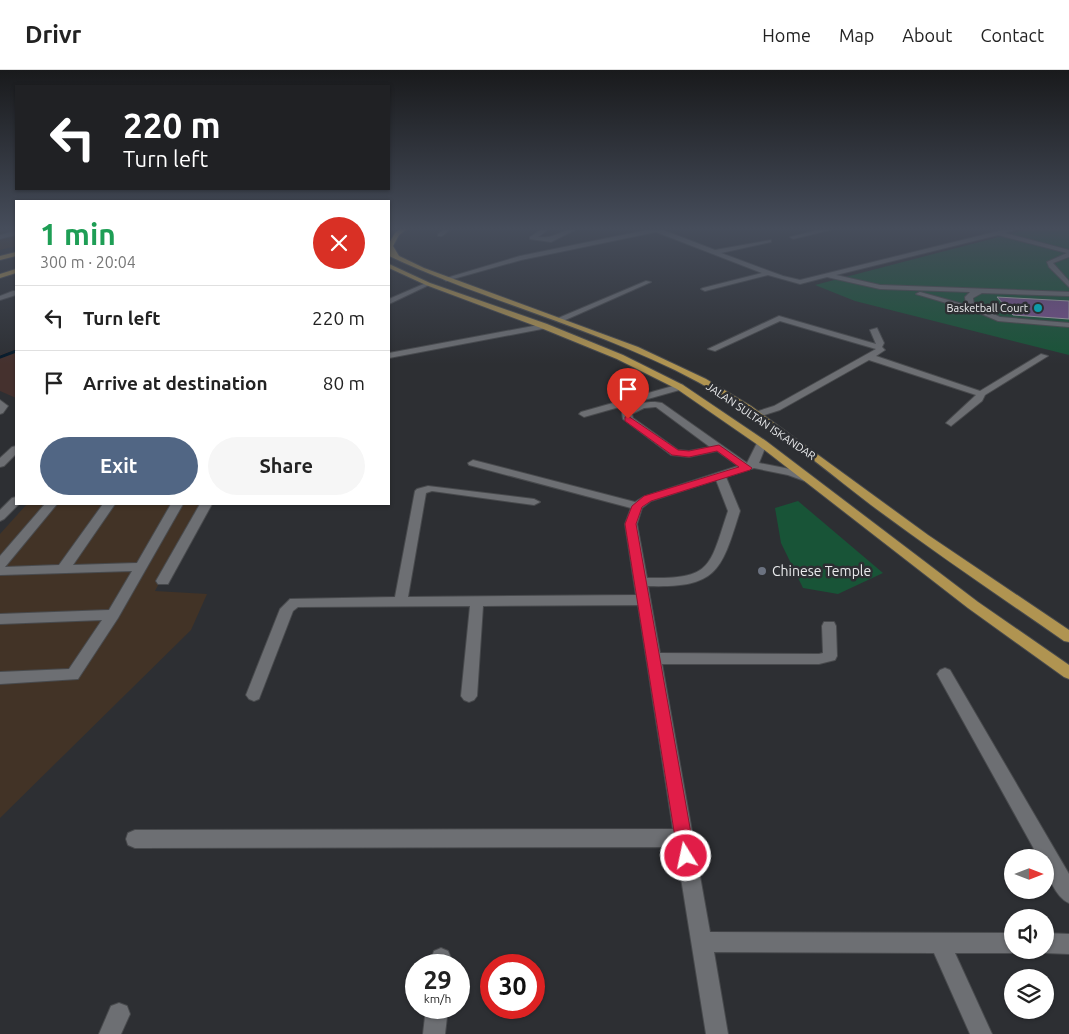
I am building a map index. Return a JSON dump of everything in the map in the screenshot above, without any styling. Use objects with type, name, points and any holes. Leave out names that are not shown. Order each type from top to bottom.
[{"type":"main road","name":"JALAN SULTAN ISKANDAR","points":[[406,274],[620,357],[680,386],[762,443],[973,605],[1069,673]]},
{"type":"main road","name":"JALAN SULTAN ISKANDAR","points":[[436,274],[634,348],[701,381],[755,415],[910,527],[1069,638]]},
{"type":"street","points":[[446,278],[461,274]]},
{"type":"street","points":[[705,288],[765,274]]},
{"type":"street","points":[[772,274],[792,281],[806,281],[837,274]]},
{"type":"street","points":[[1058,274],[1069,285]]},
{"type":"street","points":[[829,276],[932,297],[998,319],[1069,324]]},
{"type":"street","points":[[560,319],[648,282]]},
{"type":"street","points":[[390,302],[428,284]]},
{"type":"street","points":[[880,287],[1069,294]]},
{"type":"street","points":[[975,310],[970,306],[969,297],[975,292],[991,290]]},
{"type":"street","points":[[0,298],[15,293]]},
{"type":"street","points":[[712,349],[779,318],[878,347]]},
{"type":"street","points":[[390,356],[544,326]]},
{"type":"street","points":[[755,415],[777,408],[881,350],[878,347],[880,343],[874,330]]},
{"type":"street","points":[[951,423],[979,399],[980,394],[1044,356]]},
{"type":"street","points":[[869,357],[980,394]]},
{"type":"street","points":[[584,414],[680,386]]},
{"type":"street","points":[[656,404],[660,393]]},
{"type":"street","points":[[0,403],[3,406],[0,411]]},
{"type":"street","points":[[719,448],[689,454],[675,452],[627,416],[630,410],[656,404],[719,448],[750,466],[791,472],[812,480]]},
{"type":"street","points":[[717,1034],[631,524],[637,506],[647,498],[720,477],[750,466],[762,443]]},
{"type":"street","points":[[0,464],[15,450]]},
{"type":"street","points":[[473,463],[637,506]]},
{"type":"street","points":[[640,582],[686,580],[703,576],[714,566],[734,511],[720,477]]},
{"type":"street","points":[[401,601],[421,491],[432,488],[534,502]]},
{"type":"street","points":[[0,517],[15,501]]},
{"type":"street","points":[[0,564],[50,505]]},
{"type":"street","points":[[63,569],[108,505]]},
{"type":"street","points":[[0,678],[73,675],[113,615],[177,505]]},
{"type":"street","points":[[163,581],[205,505]]},
{"type":"street","points":[[0,571],[141,567]]},
{"type":"street","points":[[254,695],[287,609],[292,603],[643,600]]},
{"type":"street","points":[[469,696],[476,601]]},
{"type":"street","points":[[0,619],[113,615]]},
{"type":"street","points":[[653,658],[819,659],[830,656],[829,626]]},
{"type":"street","points":[[945,674],[1069,892]]},
{"type":"street","points":[[135,839],[683,838]]},
{"type":"street","points":[[701,942],[1004,943]]},
{"type":"street","points":[[940,943],[981,1034]]},
{"type":"street","points":[[1054,943],[1069,944]]},
{"type":"street","points":[[434,1034],[436,1019]]},
{"type":"shaded area","points":[[15,349],[15,398],[0,391],[0,355]]},
{"type":"shaded area","points":[[26,505],[199,505],[155,591],[207,594],[191,630],[0,818],[0,534]]},
{"type":"green space","points":[[857,274],[1069,274],[1069,355],[855,301],[815,285]]},
{"type":"green space","points":[[798,501],[883,573],[838,594],[803,588],[781,543],[775,508]]},
{"type":"building","name":"Basketball Court","points":[[997,297],[1069,301],[1069,319],[1013,315]]},
{"type":"waterway","points":[[0,357],[15,351]]},
{"type":"place","name":"Basketball Court","points":[[1038,308]]},
{"type":"place","name":"Chinese Temple","points":[[762,571]]},
{"type":"route","points":[[628,419],[675,452],[689,454],[719,448],[747,468],[647,498],[637,506],[631,524],[686,856]]}]
